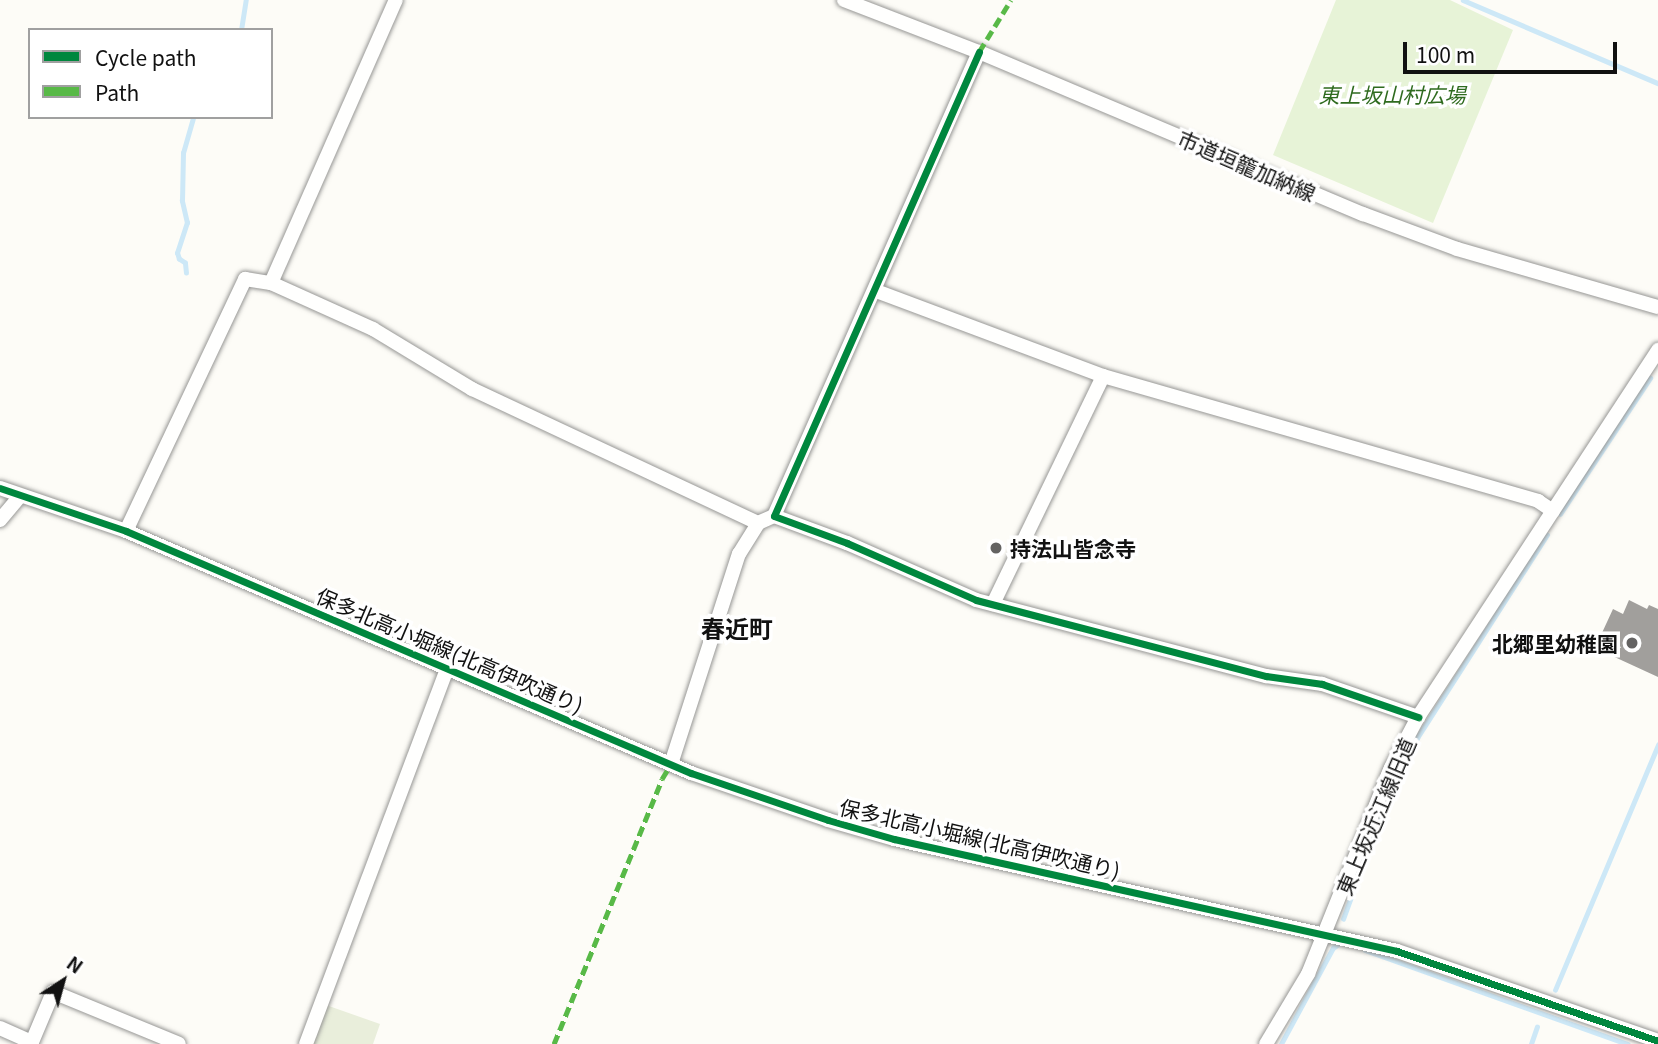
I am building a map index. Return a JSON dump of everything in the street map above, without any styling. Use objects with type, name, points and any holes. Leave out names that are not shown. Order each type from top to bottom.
[{"type":"street","points":[[271,283],[396,0]]},
{"type":"street","name":"市道垣籠加納線","points":[[844,0],[979,52],[1410,232],[1457,249],[1658,307]]},
{"type":"street","points":[[671,764],[739,554],[758,523],[774,516],[876,291],[979,52]]},
{"type":"street","points":[[126,531],[245,279],[271,283],[373,329],[484,395],[633,462],[758,523]]},
{"type":"street","points":[[876,291],[1103,376],[1538,501],[1553,511]]},
{"type":"street","name":"東上坂近江線旧道","points":[[1266,1044],[1308,974],[1391,768],[1418,717],[1658,350]]},
{"type":"street","points":[[993,604],[1103,376]]},
{"type":"street","name":"保多北高小堀線(北高伊吹通り)","points":[[0,488],[126,531],[671,764],[828,820],[894,839],[1326,932],[1397,951],[1658,1041]]},
{"type":"street","points":[[0,520],[20,496]]},
{"type":"street","points":[[774,516],[993,604],[1266,676],[1322,684],[1418,717]]},
{"type":"street","points":[[306,1044],[447,668]]},
{"type":"street","points":[[0,1028],[32,1042],[53,992],[180,1044]]},
{"type":"green space","name":"東上坂山村広場","points":[[1336,0],[1450,0],[1513,30],[1433,223],[1273,155]]},
{"type":"green space","points":[[326,1005],[380,1024],[373,1044],[313,1044]]},
{"type":"building","points":[[1629,600],[1647,609],[1649,605],[1658,609],[1658,677],[1595,648],[1613,609],[1623,614]]},
{"type":"waterway","points":[[241,28],[246,0]]},
{"type":"waterway","points":[[1463,0],[1658,83]]},
{"type":"waterway","points":[[186,273],[185,263],[179,259],[177,253],[187,223],[182,201],[183,153],[192,119]]},
{"type":"waterway","points":[[1560,514],[1650,378]]},
{"type":"waterway","points":[[1343,919],[1371,842],[1417,738],[1547,535]]},
{"type":"waterway","points":[[1555,990],[1658,745]]},
{"type":"waterway","points":[[1281,1044],[1333,948],[1340,943]]},
{"type":"waterway","points":[[1365,950],[1628,1044]]},
{"type":"waterway","points":[[1531,1044],[1537,1027]]},
{"type":"marked path","points":[[979,52],[1011,0]]},
{"type":"marked path","points":[[554,1044],[662,779],[671,764]]},
{"type":"cycle path","points":[[979,52],[774,516],[847,543],[976,600],[1266,676],[1322,684],[1418,717]]},
{"type":"cycle path","points":[[0,488],[126,531],[691,773],[828,820],[894,839],[1397,951],[1658,1041]]},
{"type":"place","name":"持法山皆念寺","points":[[996,548]]},
{"type":"place","name":"北郷里幼稚園","points":[[1632,643]]},
{"type":"district","name":"春近町","points":[[737,628]]}]
